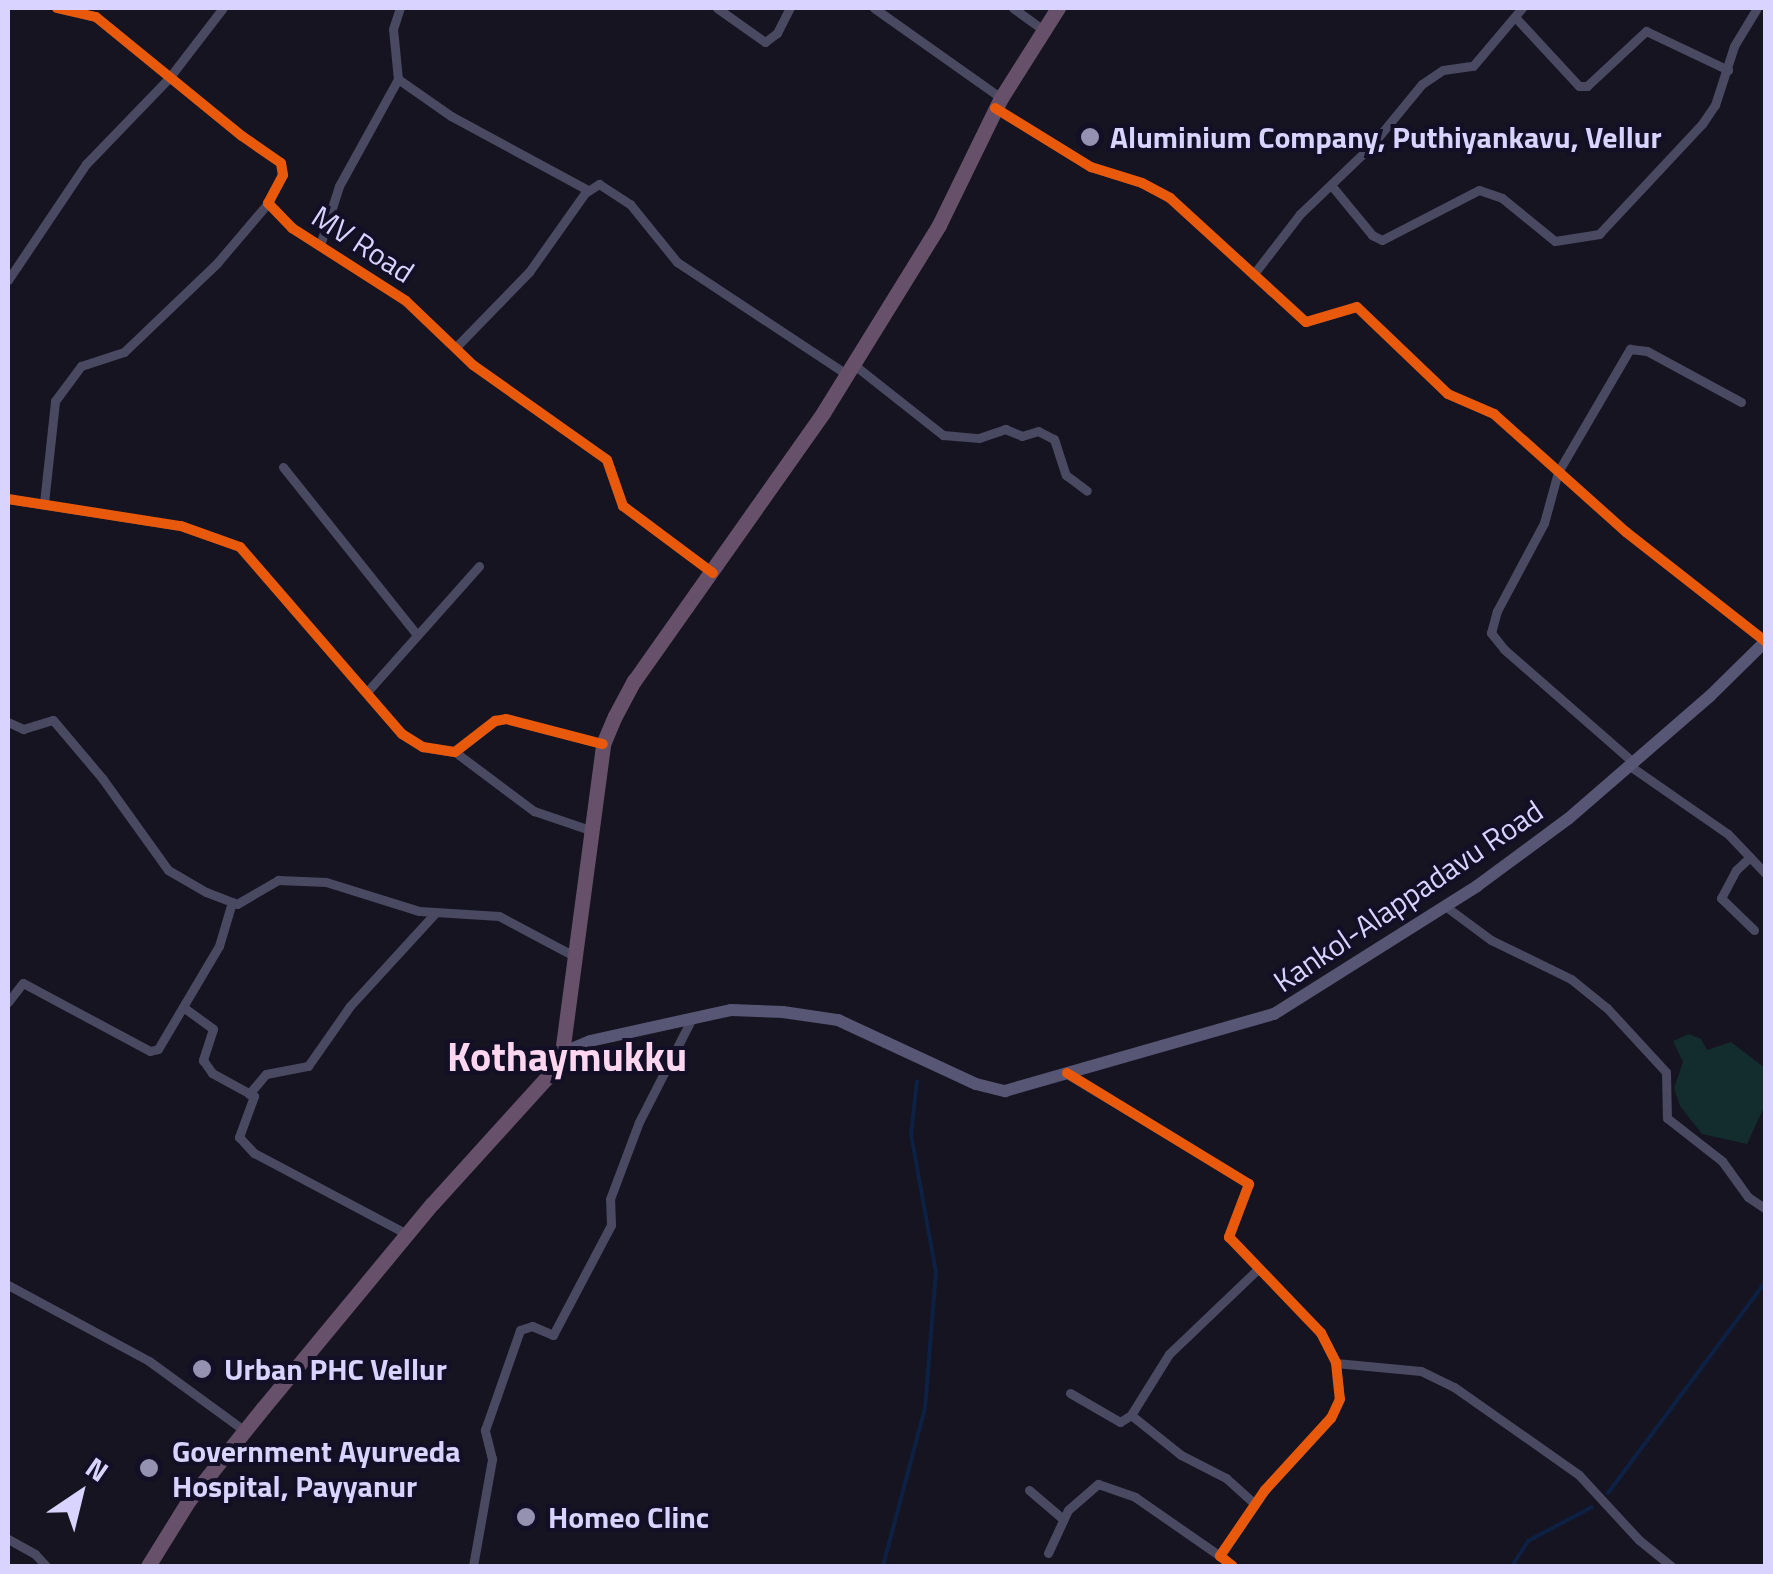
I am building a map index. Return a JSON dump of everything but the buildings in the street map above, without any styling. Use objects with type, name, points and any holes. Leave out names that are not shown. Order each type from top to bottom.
[{"type":"highway","points":[[148,1566],[189,1500],[245,1431],[408,1234],[550,1074],[562,1053],[603,744],[634,682],[849,369],[939,225],[998,103],[1058,8]]},
{"type":"main road","name":"Kankol-Alappadavu Road","points":[[562,1053],[590,1042],[731,1010],[838,1020],[976,1084],[1005,1091],[1274,1014],[1445,906],[1568,819],[1764,643]]},
{"type":"street","name":"MV Road","points":[[57,8],[96,16],[285,167],[268,203],[292,228],[406,302],[455,348],[608,460],[623,506],[712,572]]},
{"type":"street","points":[[8,280],[86,164],[170,78],[223,8]]},
{"type":"street","points":[[320,245],[340,186],[398,79],[393,29],[400,8]]},
{"type":"street","points":[[718,8],[765,42],[777,33],[790,8]]},
{"type":"street","points":[[874,8],[998,103],[1091,167],[1142,183],[1170,198],[1306,322],[1357,307],[1448,394],[1494,414],[1642,546],[1764,643]]},
{"type":"street","points":[[1013,8],[1046,31]]},
{"type":"street","points":[[1253,275],[1300,214],[1372,146],[1422,84],[1443,70],[1473,66],[1522,8]]},
{"type":"street","points":[[1331,185],[1382,240],[1479,190],[1502,198],[1554,241],[1599,234],[1702,124],[1728,70],[1734,46],[1762,8]]},
{"type":"street","points":[[1515,17],[1578,86],[1587,86],[1646,32],[1728,70]]},
{"type":"street","points":[[398,79],[452,116],[588,190]]},
{"type":"street","points":[[455,348],[529,272],[588,190],[599,184],[630,204],[677,262],[849,369],[943,434],[979,438],[1006,430],[1022,436],[1038,432],[1054,440],[1066,475],[1087,491]]},
{"type":"street","points":[[44,503],[55,400],[81,366],[124,352],[217,263],[268,203]]},
{"type":"street","points":[[1741,402],[1647,352],[1630,349],[1558,472],[1544,523],[1497,612],[1491,633],[1632,765],[1728,834],[1766,874]]},
{"type":"street","points":[[283,467],[417,635]]},
{"type":"street","points":[[8,499],[181,526],[240,547],[413,742],[455,752],[534,811],[590,830]]},
{"type":"street","points":[[366,693],[479,566]]},
{"type":"street","points":[[455,752],[494,721],[506,719],[603,744]]},
{"type":"street","points":[[8,722],[23,729],[53,720],[102,778],[168,870],[236,904],[278,880],[303,878],[436,912],[499,916],[572,955]]},
{"type":"street","points":[[1750,857],[1736,870],[1721,898],[1754,930]]},
{"type":"street","points":[[8,1002],[23,983],[150,1051],[158,1049],[219,946],[232,902]]},
{"type":"street","points":[[1445,906],[1492,940],[1571,979],[1607,1008],[1666,1072],[1667,1118],[1722,1161],[1748,1196],[1766,1210]]},
{"type":"street","points":[[249,1094],[266,1074],[308,1066],[350,1006],[436,912]]},
{"type":"street","points":[[182,1007],[213,1028],[203,1060],[212,1073],[254,1096],[239,1137],[254,1153],[408,1234]]},
{"type":"street","points":[[473,1566],[492,1459],[485,1430],[520,1330],[532,1326],[553,1335],[611,1225],[610,1199],[639,1122],[691,1020]]},
{"type":"street","points":[[1067,1074],[1249,1184],[1229,1236],[1321,1333],[1336,1363],[1340,1398],[1331,1418],[1256,1504],[1220,1556]]},
{"type":"street","points":[[1070,1393],[1120,1422],[1130,1414],[1169,1354],[1259,1268]]},
{"type":"street","points":[[8,1285],[149,1361],[245,1431]]},
{"type":"street","points":[[1336,1363],[1421,1372],[1454,1387],[1579,1475],[1639,1540],[1671,1566]]},
{"type":"street","points":[[1130,1414],[1181,1455],[1226,1478],[1256,1504]]},
{"type":"street","points":[[1048,1554],[1063,1519],[1084,1492],[1098,1484],[1159,1511],[1233,1566]]},
{"type":"street","points":[[1029,1490],[1063,1519]]},
{"type":"street","points":[[8,1539],[46,1566]]},
{"type":"green space","points":[[1689,1034],[1701,1039],[1707,1050],[1731,1042],[1765,1068],[1765,1105],[1747,1144],[1702,1134],[1680,1106],[1674,1088],[1683,1062],[1673,1041]]},
{"type":"waterway","points":[[883,1566],[925,1408],[936,1272],[911,1135],[917,1081]]},
{"type":"waterway","points":[[1608,1493],[1766,1281]]},
{"type":"waterway","points":[[1512,1566],[1528,1541],[1592,1507]]},
{"type":"cycle path","points":[[57,8],[96,17],[281,163],[283,175],[268,203],[292,228],[406,301],[473,365],[607,460],[623,506],[713,573]]},
{"type":"cycle path","points":[[995,108],[1091,167],[1142,183],[1170,198],[1306,322],[1357,307],[1448,394],[1494,414],[1626,532],[1765,641]]},
{"type":"cycle path","points":[[8,499],[181,526],[240,547],[402,734],[423,747],[455,752],[495,721],[506,719],[603,744]]},
{"type":"cycle path","points":[[1067,1073],[1249,1184],[1229,1237],[1321,1333],[1336,1363],[1340,1399],[1331,1418],[1265,1490],[1220,1556],[1233,1566]]},
{"type":"place","name":"Aluminium Company, Puthiyankavu, Vellur","points":[[1090,137]]},
{"type":"place","name":"Urban PHC Vellur","points":[[202,1369]]},
{"type":"place","name":"Government Ayurveda Hospital, Payyanur","points":[[149,1468]]},
{"type":"place","name":"Homeo Clinc","points":[[526,1517]]},
{"type":"district","name":"Kothaymukku","points":[[567,1057]]}]
